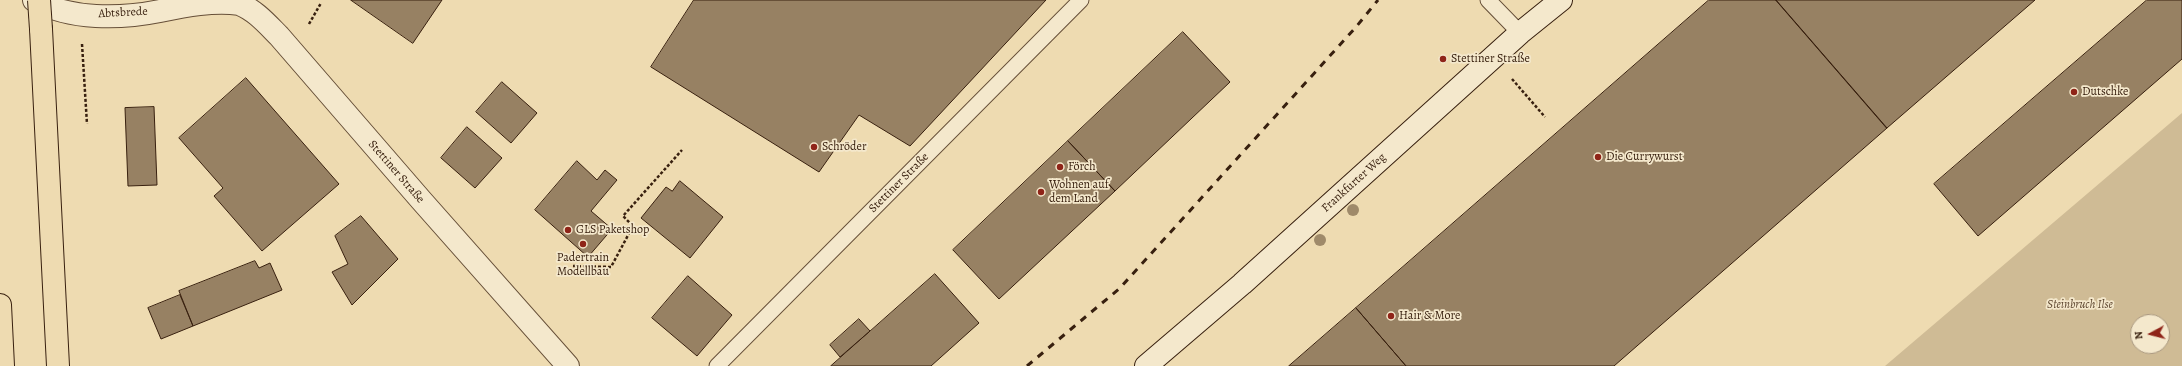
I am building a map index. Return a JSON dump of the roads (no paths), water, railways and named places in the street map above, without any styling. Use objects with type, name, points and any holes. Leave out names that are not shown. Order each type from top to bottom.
[{"type":"highway","points":[[39,0],[58,366]]},
{"type":"highway","points":[[0,305],[3,366]]},
{"type":"street","name":"Abtsbrede","points":[[34,0],[48,7],[79,14],[114,16],[151,12],[212,1]]},
{"type":"street","name":"Frankfurter Weg","points":[[1146,366],[1242,284],[1520,33],[1561,0]]},
{"type":"street","name":"Stettiner Straße","points":[[212,1],[238,4],[257,14],[279,36],[425,206],[568,366]]},
{"type":"lane","name":"Stettiner Straße","points":[[717,366],[1081,0]]},
{"type":"lane","points":[[1488,0],[1520,33]]},
{"type":"railway","points":[[1027,366],[1120,288],[1356,27],[1378,0]]},
{"type":"place","name":"Stettiner Straße","points":[[1443,59]]},
{"type":"place","name":"Dutschke","points":[[2074,92]]},
{"type":"place","name":"Schröder","points":[[814,147]]},
{"type":"place","name":"Die Currywurst","points":[[1598,157]]},
{"type":"place","name":"Förch","points":[[1060,167]]},
{"type":"place","name":"Wohnen auf dem Land","points":[[1041,192]]},
{"type":"place","name":"GLS Paketshop","points":[[568,230]]},
{"type":"place","name":"Padertrain Modellbau","points":[[583,244]]},
{"type":"place","name":"Hair & More","points":[[1391,316]]},
{"type":"park label","name":"Steinbruch Ilse","points":[[2080,305]]}]
